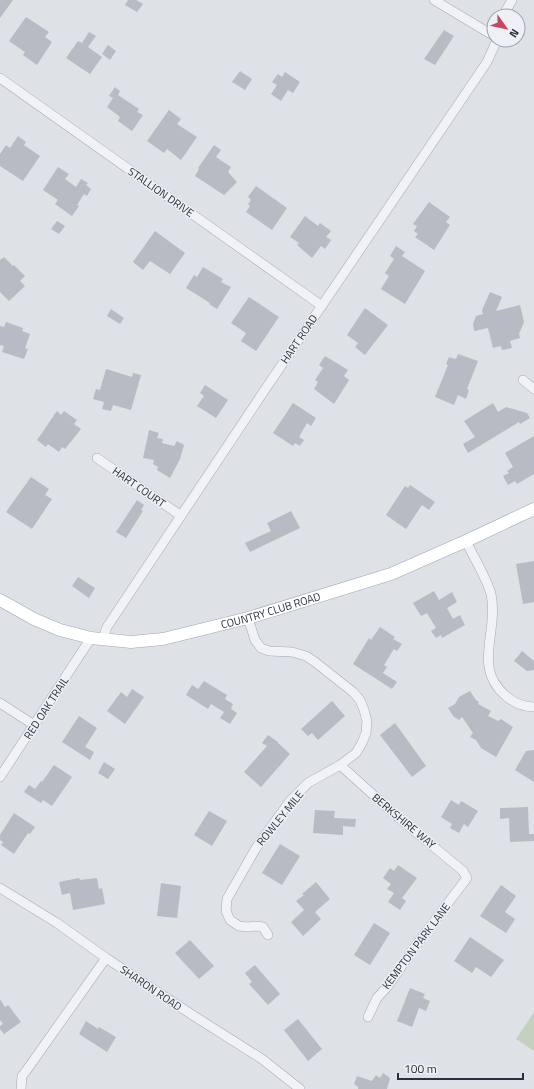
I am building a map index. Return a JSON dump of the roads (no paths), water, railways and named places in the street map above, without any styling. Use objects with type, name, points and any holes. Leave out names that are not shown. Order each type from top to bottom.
[{"type":"main road","name":"COUNTRY CLUB ROAD","points":[[0,600],[47,625],[91,638],[131,642],[163,639],[248,618],[390,574],[534,509]]},
{"type":"street","points":[[434,0],[486,31]]},
{"type":"street","name":"HART ROAD","points":[[106,640],[105,632],[107,627],[180,515],[487,62],[493,48]]},
{"type":"street","name":"STALLION DRIVE","points":[[0,78],[322,306]]},
{"type":"street","points":[[523,380],[534,389]]},
{"type":"street","name":"HART COURT","points":[[97,458],[180,515]]},
{"type":"street","points":[[466,541],[490,594],[493,619],[488,656],[488,668],[490,675],[496,686],[511,700],[522,706],[534,707]]},
{"type":"street","name":"ROWLEY MILE","points":[[248,618],[255,640],[262,648],[292,652],[306,656],[353,692],[360,700],[366,716],[366,733],[356,753],[340,765],[308,783],[290,801],[256,848],[227,899],[226,911],[230,920],[239,926],[263,927],[268,935]]},
{"type":"street","name":"RED OAK TRAIL","points":[[0,777],[91,638]]},
{"type":"street","points":[[0,703],[34,725]]},
{"type":"street","name":"BERKSHIRE WAY","points":[[340,765],[399,818],[463,871],[467,878]]},
{"type":"street","name":"KEMPTON PARK LANE","points":[[368,1016],[377,998],[388,986],[414,948],[467,878]]},
{"type":"street","name":"SHARON ROAD","points":[[0,888],[54,921],[106,958],[268,1063],[300,1089]]},
{"type":"street","points":[[21,1089],[22,1076],[106,958]]}]
